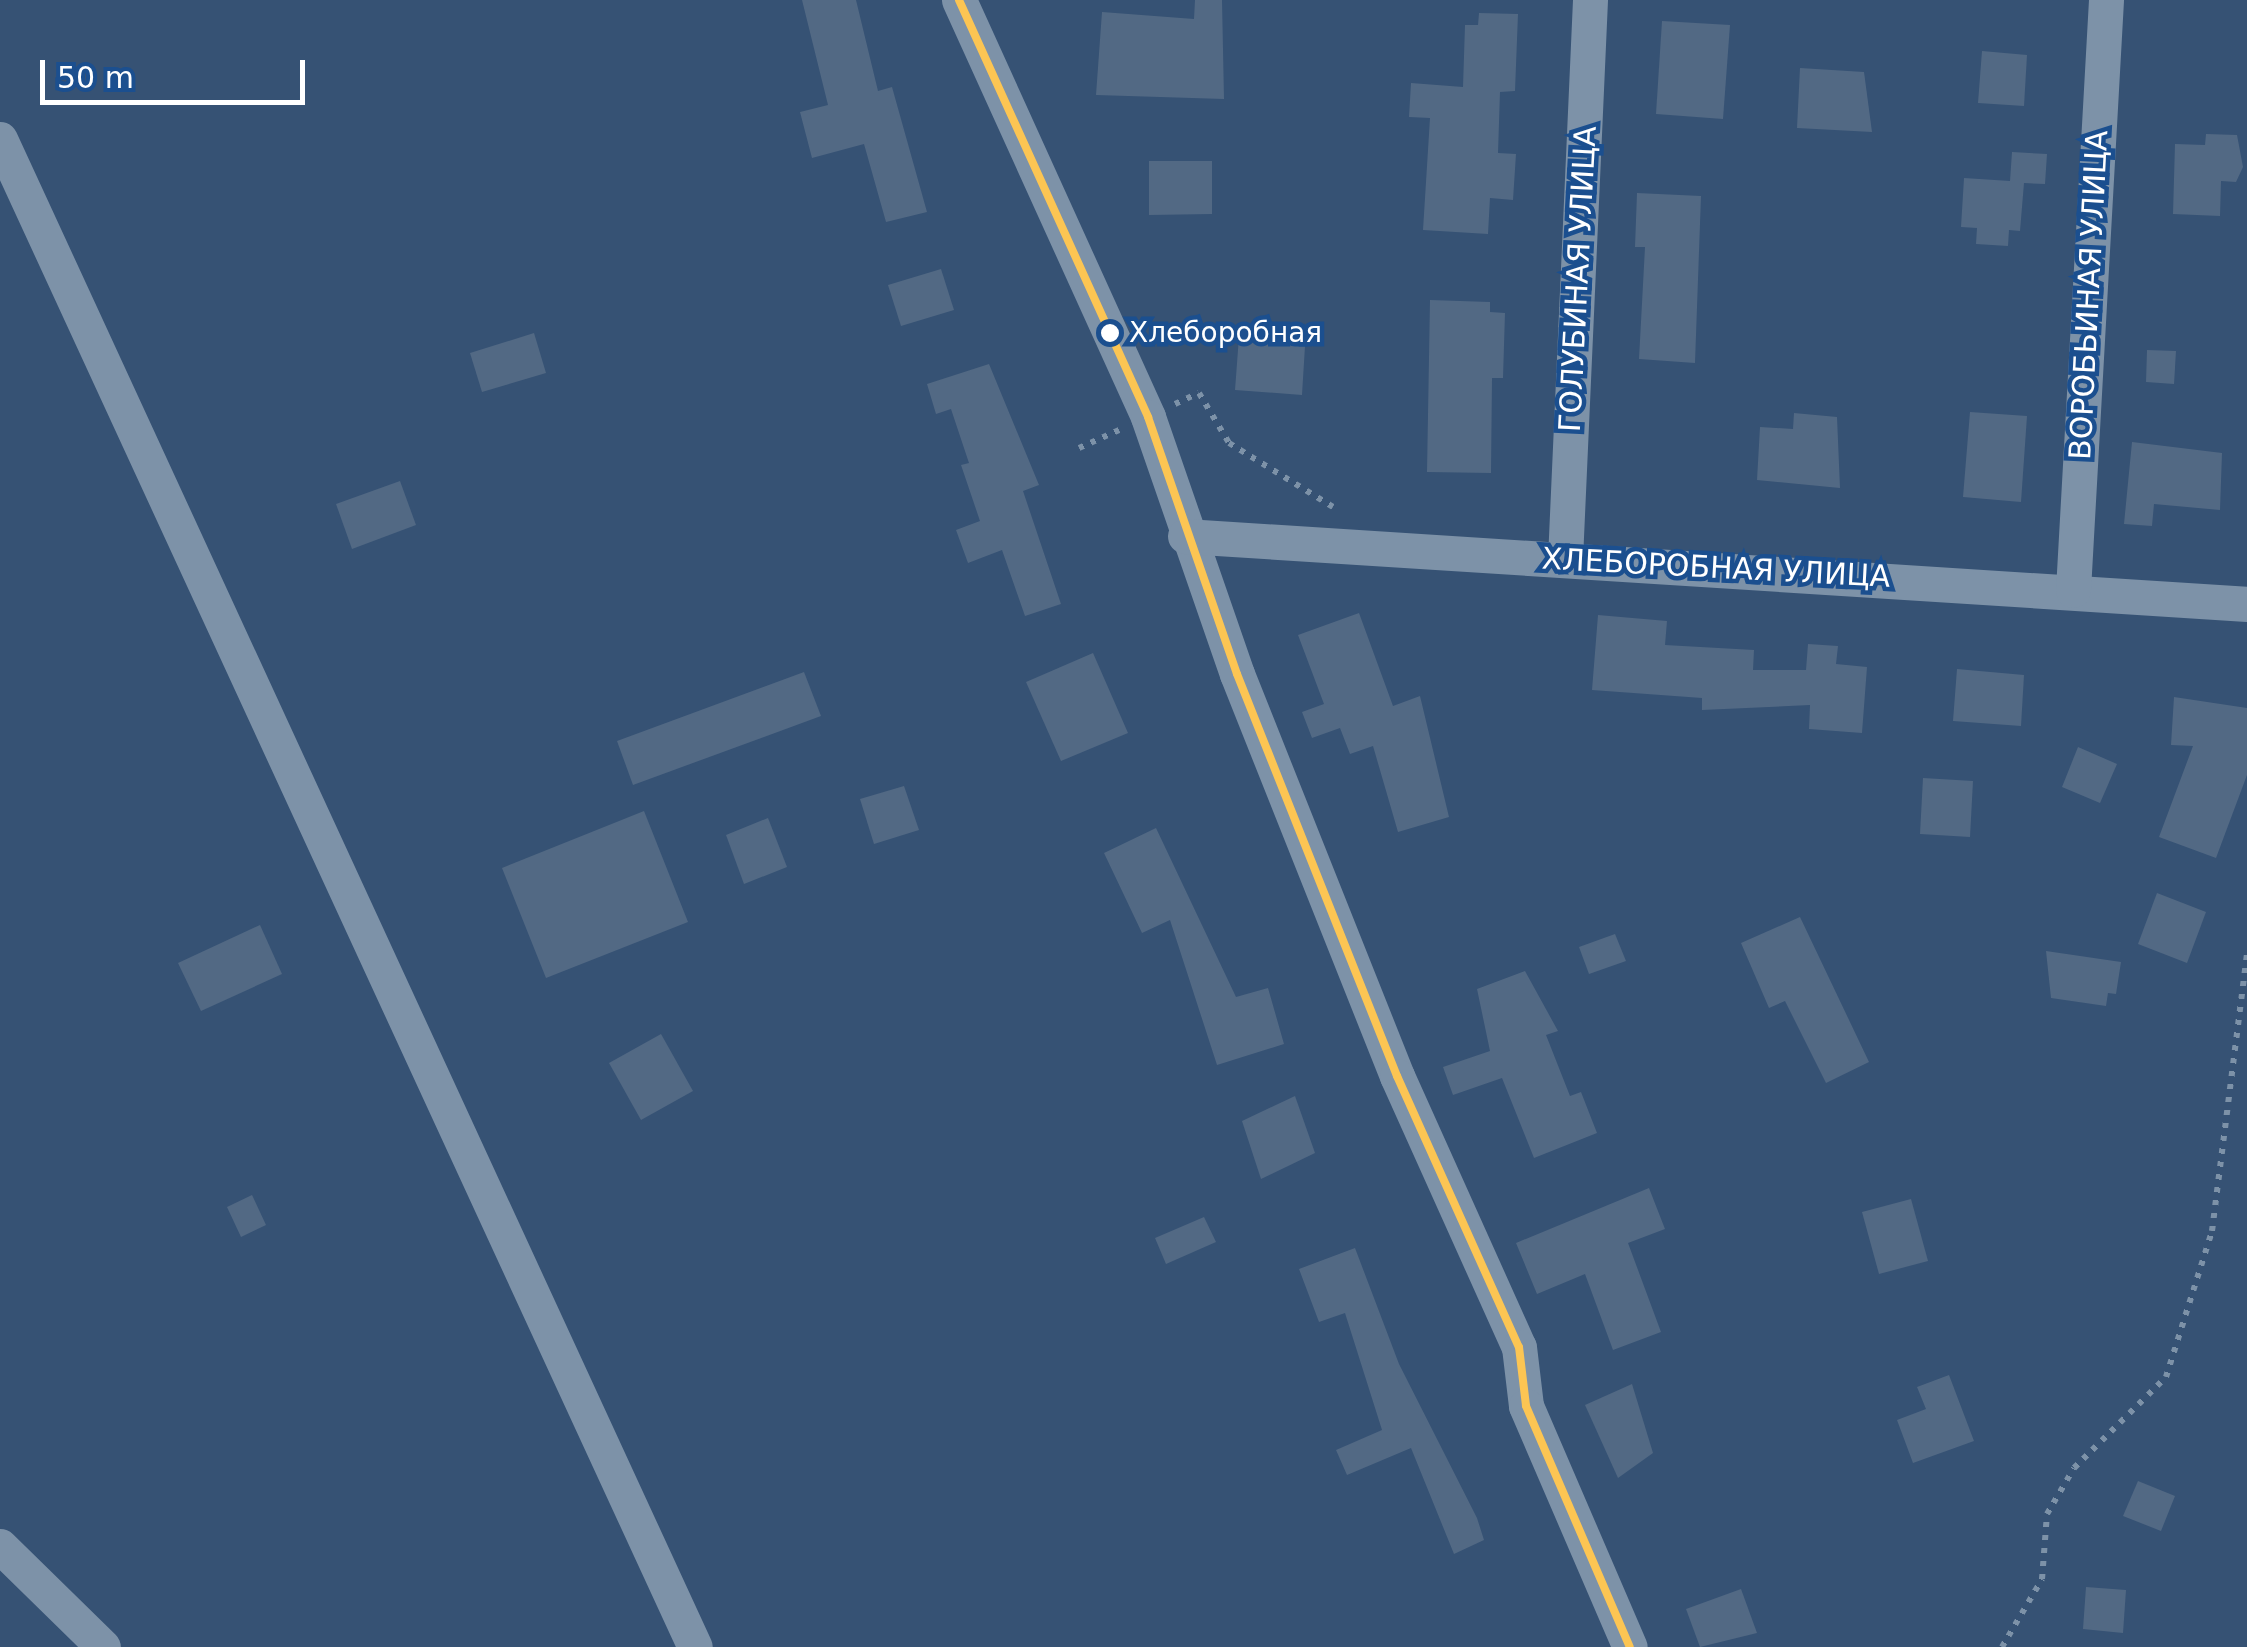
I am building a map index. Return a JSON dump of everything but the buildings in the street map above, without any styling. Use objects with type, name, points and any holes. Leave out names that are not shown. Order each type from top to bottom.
[{"type":"street","points":[[959,0],[1148,416],[1186,536],[1398,1076],[1519,1348],[1526,1406],[1630,1647]]},
{"type":"street","name":"ГОЛУБИНАЯ УЛИЦА","points":[[1565,559],[1590,0]]},
{"type":"street","name":"ВОРОБЬИНАЯ УЛИЦА","points":[[2072,590],[2106,0]]},
{"type":"street","points":[[0,139],[696,1647]]},
{"type":"street","name":"ХЛЕБОРОБНАЯ УЛИЦА","points":[[1186,536],[2247,604]]},
{"type":"street","points":[[0,1546],[102,1647]]},
{"type":"path","points":[[1080,448],[1199,393],[1229,442],[1328,507],[1347,508]]},
{"type":"path","points":[[2002,1647],[2042,1579],[2047,1514],[2074,1468],[2166,1377],[2212,1231],[2247,952]]},
{"type":"transit line","points":[[959,0],[1148,417],[1237,674],[1397,1076],[1519,1347],[1526,1406],[1630,1647]]},
{"type":"place","name":"Хлеборобная","points":[[1110,333]]}]
